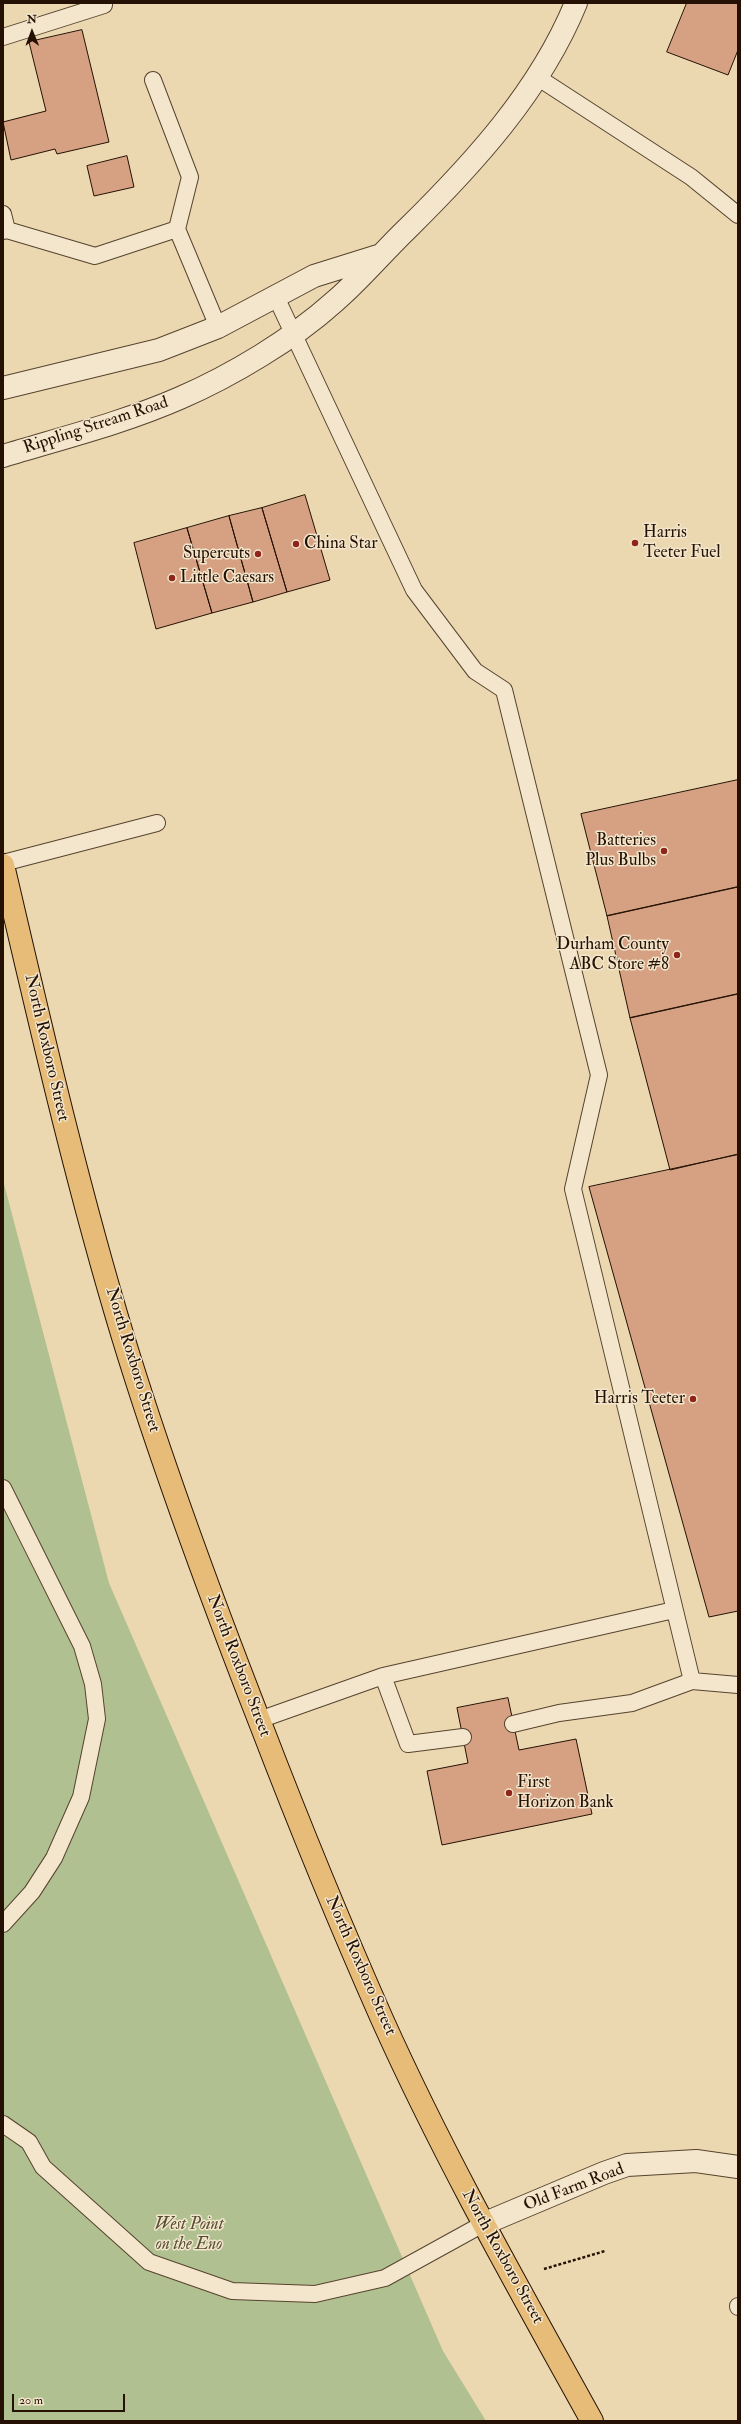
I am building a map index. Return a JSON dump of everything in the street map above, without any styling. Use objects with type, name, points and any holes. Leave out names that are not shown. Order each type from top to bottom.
[{"type":"highway","name":"North Roxboro Street","points":[[3,864],[66,1130],[123,1337],[180,1510],[259,1720],[308,1845],[383,2022],[483,2224],[592,2421]]},
{"type":"street","name":"Rippling Stream Road","points":[[3,456],[109,425],[180,398],[231,371],[293,334],[335,302],[470,165],[511,114],[537,77],[576,3]]},
{"type":"street","name":"Rippling Stream Road","points":[[3,388],[159,350],[218,327],[314,276],[381,255]]},
{"type":"street","name":"Old Farm Road","points":[[483,2224],[604,2173],[628,2166],[696,2160],[738,2167]]},
{"type":"lane","points":[[3,37],[104,5]]},
{"type":"lane","points":[[537,77],[691,177],[738,215]]},
{"type":"lane","points":[[153,80],[190,177],[177,229],[218,327]]},
{"type":"lane","points":[[3,214],[5,231],[95,256],[177,229]]},
{"type":"lane","points":[[276,297],[414,590],[475,671],[504,690],[599,1075],[573,1189],[692,1681]]},
{"type":"lane","points":[[3,864],[157,823]]},
{"type":"lane","points":[[3,1488],[82,1646],[93,1684],[97,1719],[81,1797],[54,1858],[32,1892],[3,1924]]},
{"type":"lane","points":[[259,1720],[383,1676],[674,1610]]},
{"type":"lane","points":[[383,1676],[408,1744],[463,1737]]},
{"type":"lane","points":[[513,1724],[559,1713],[632,1703],[692,1681],[738,1685]]},
{"type":"lane","points":[[3,2124],[29,2142],[43,2167],[149,2262],[232,2291],[315,2294],[385,2278],[483,2224]]},
{"type":"path","points":[[513,2278],[605,2250]]},
{"type":"green space","name":"West Point on the Eno","points":[[3,1180],[109,1583],[443,2351],[486,2421],[3,2421]]},
{"type":"building","points":[[687,3],[738,3],[738,50],[728,75],[667,52]]},
{"type":"building","points":[[82,30],[109,142],[57,154],[55,149],[11,160],[3,122],[46,111],[29,42]]},
{"type":"building","points":[[127,156],[134,187],[94,196],[87,166]]},
{"type":"building","name":"China Star","points":[[305,495],[330,580],[287,592],[262,508]]},
{"type":"building","name":"Supercuts","points":[[262,508],[287,592],[253,602],[229,516]]},
{"type":"building","points":[[229,516],[253,602],[212,613],[187,528]]},
{"type":"building","name":"Little Caesars","points":[[187,528],[212,613],[156,629],[134,543]]},
{"type":"building","name":"Batteries Plus Bulbs","points":[[738,780],[738,887],[607,916],[581,814]]},
{"type":"building","name":"Durham County ABC Store #8","points":[[738,887],[738,994],[630,1018],[607,916]]},
{"type":"building","points":[[738,994],[738,1154],[670,1170],[630,1018]]},
{"type":"building","name":"Harris Teeter","points":[[738,1155],[738,1611],[709,1617],[589,1187]]},
{"type":"building","name":"First Horizon Bank","points":[[508,1698],[519,1750],[576,1739],[592,1814],[442,1845],[427,1771],[468,1763],[457,1708]]},
{"type":"place","name":"Harris Teeter Fuel","points":[[635,543]]},
{"type":"place","name":"China Star","points":[[296,544]]},
{"type":"place","name":"Supercuts","points":[[258,554]]},
{"type":"place","name":"Little Caesars","points":[[172,578]]},
{"type":"place","name":"Batteries Plus Bulbs","points":[[664,851]]},
{"type":"place","name":"Durham County ABC Store #8","points":[[677,955]]},
{"type":"place","name":"Harris Teeter","points":[[693,1399]]},
{"type":"place","name":"First Horizon Bank","points":[[509,1793]]}]
